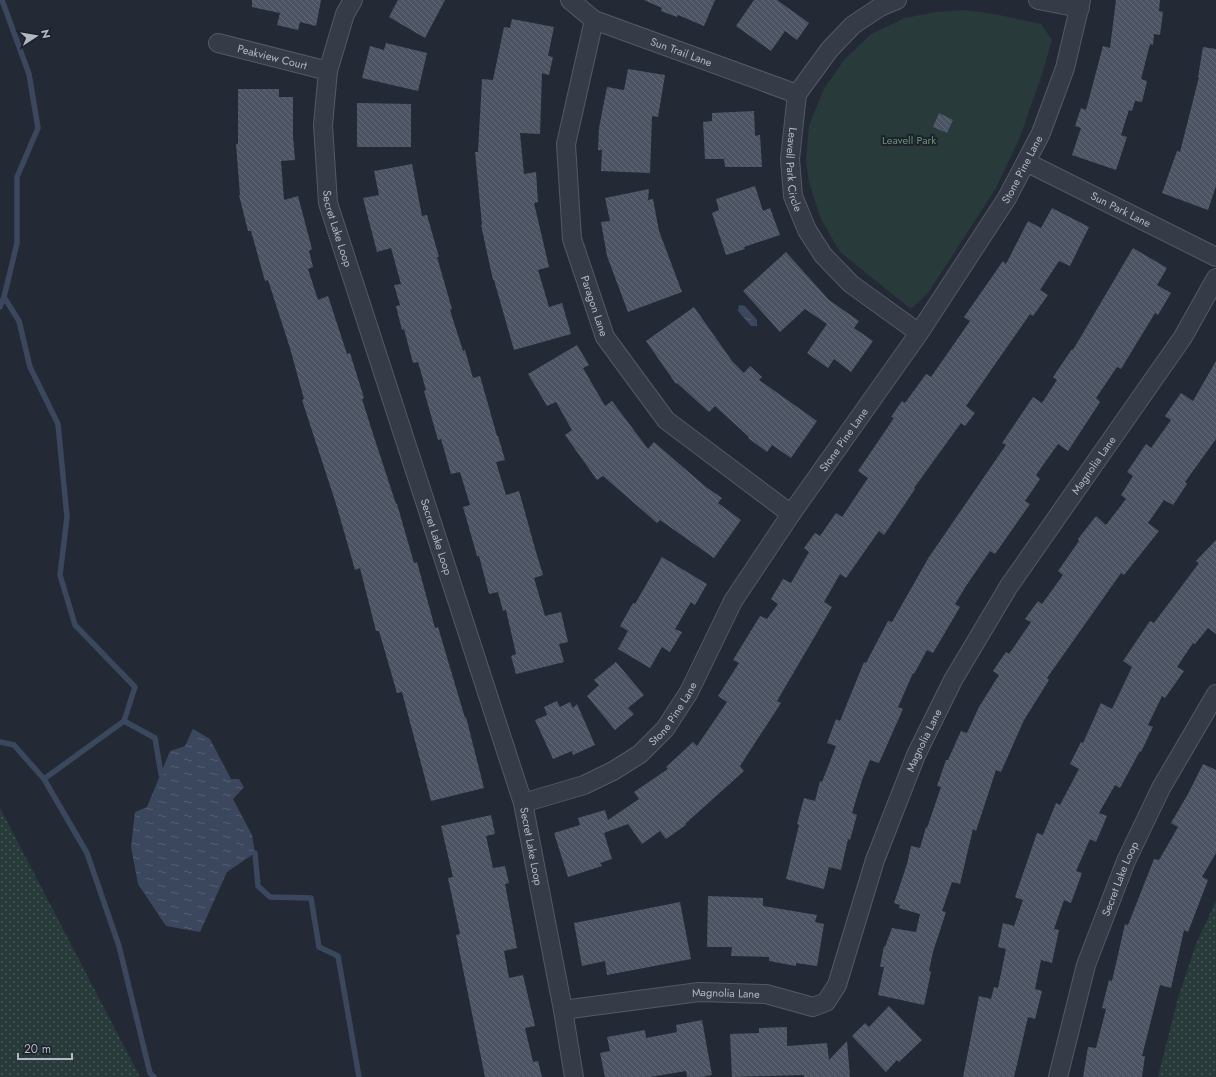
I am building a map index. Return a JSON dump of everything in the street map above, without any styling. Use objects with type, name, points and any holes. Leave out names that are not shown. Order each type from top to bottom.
[{"type":"street","name":"Secret Lake Loop","points":[[352,0],[345,14],[328,71],[323,125],[328,203],[523,803],[563,1010],[574,1077]]},
{"type":"street","name":"Sun Trail Lane","points":[[570,0],[594,20],[797,94]]},
{"type":"street","points":[[797,94],[830,49],[852,25],[880,7],[897,0]]},
{"type":"street","points":[[1038,0],[1080,4]]},
{"type":"street","name":"Stone Pine Lane","points":[[523,803],[584,785],[613,771],[640,754],[666,729],[689,692],[734,601],[791,514],[919,333],[1007,198],[1041,133],[1065,68],[1080,4]]},
{"type":"street","name":"Paragon Lane","points":[[594,20],[566,144],[572,239],[605,337],[666,420],[791,514]]},
{"type":"street","name":"Peakview Court","points":[[218,43],[328,71]]},
{"type":"street","name":"Leavell Park Circle","points":[[797,94],[790,160],[793,196],[807,230],[823,255],[851,284],[919,333]]},
{"type":"street","name":"Sun Park Lane","points":[[1026,162],[1216,257]]},
{"type":"street","name":"Magnolia Lane","points":[[563,1010],[699,992],[766,994],[813,1007],[826,1002],[837,985],[875,860],[916,755],[953,680],[1009,586],[1183,337],[1216,278]]},
{"type":"street","name":"Secret Lake Loop","points":[[1058,1077],[1086,965],[1126,862],[1161,788],[1216,694]]},
{"type":"green space","name":"Leavell Park","points":[[964,10],[994,14],[1041,24],[1052,40],[1020,137],[996,188],[928,293],[911,309],[840,252],[821,219],[809,182],[806,160],[809,125],[824,89],[844,60],[871,34],[905,18],[936,12]]},
{"type":"green space","points":[[0,808],[140,1077],[0,1077]]},
{"type":"green space","points":[[1216,901],[1216,1077],[1158,1077],[1178,998],[1196,944]]},
{"type":"water","points":[[739,305],[745,306],[757,320],[757,326],[751,326],[738,311]]},
{"type":"water","points":[[193,729],[210,739],[231,779],[239,779],[244,787],[233,799],[252,835],[255,853],[227,872],[200,932],[166,926],[138,884],[131,847],[135,812],[147,807],[170,751],[185,746]]},
{"type":"building","points":[[252,0],[321,0],[316,26],[300,22],[298,30],[277,25],[280,13],[252,7]]},
{"type":"building","points":[[398,0],[445,0],[425,38],[389,17]]},
{"type":"building","points":[[644,0],[715,0],[704,26],[678,15],[677,17],[661,11],[662,8]]},
{"type":"building","points":[[754,0],[777,0],[809,23],[797,40],[785,31],[771,51],[736,26]]},
{"type":"building","points":[[1116,0],[1160,0],[1159,11],[1163,12],[1160,35],[1154,34],[1153,45],[1150,44],[1141,79],[1147,81],[1142,102],[1135,101],[1132,111],[1129,110],[1121,135],[1127,137],[1116,170],[1072,155],[1081,128],[1075,126],[1081,108],[1086,110],[1103,46],[1110,48]]},
{"type":"building","points":[[512,19],[554,27],[548,56],[553,57],[549,75],[542,73],[540,134],[520,133],[524,174],[536,172],[538,202],[534,203],[549,267],[538,270],[549,307],[562,303],[571,334],[514,350],[493,280],[481,225],[475,152],[478,152],[482,79],[493,80],[504,27],[510,28]]},
{"type":"building","points":[[386,43],[427,53],[418,91],[362,78],[370,46],[384,50]]},
{"type":"building","points":[[1203,47],[1216,49],[1216,186],[1208,210],[1162,193],[1177,151],[1180,152],[1199,77]]},
{"type":"building","points":[[628,69],[665,75],[658,117],[652,116],[650,173],[601,171],[602,150],[598,150],[599,128],[607,87],[624,90]]},
{"type":"building","points":[[238,89],[279,89],[279,97],[293,97],[293,137],[295,160],[281,161],[284,200],[298,196],[312,249],[309,251],[313,267],[308,269],[318,300],[328,296],[347,354],[350,353],[364,398],[362,399],[397,504],[414,563],[417,562],[435,628],[438,627],[465,718],[466,717],[484,788],[431,801],[402,692],[397,693],[379,631],[376,631],[360,568],[355,570],[337,507],[302,400],[304,399],[290,348],[268,280],[265,281],[251,231],[248,231],[239,195],[236,144],[238,144]]},
{"type":"building","points":[[357,103],[411,104],[411,147],[357,147]]},
{"type":"building","points":[[754,111],[755,136],[760,135],[762,167],[725,167],[724,159],[705,159],[703,122],[712,121],[712,113]]},
{"type":"building","points":[[939,113],[953,120],[947,133],[933,127]]},
{"type":"building","points":[[412,164],[422,216],[427,215],[452,309],[450,310],[463,351],[465,350],[473,378],[480,376],[505,460],[496,462],[506,495],[519,491],[543,575],[534,578],[545,616],[561,612],[568,642],[559,644],[564,662],[516,674],[511,656],[516,654],[506,610],[503,611],[498,592],[489,594],[479,556],[477,556],[463,507],[470,505],[460,472],[451,474],[441,439],[438,440],[424,391],[426,390],[418,362],[413,363],[404,329],[402,330],[396,306],[400,305],[394,285],[401,284],[391,248],[377,252],[363,198],[379,195],[374,171]]},
{"type":"building","points":[[755,186],[763,211],[770,208],[780,235],[744,247],[745,249],[726,255],[712,213],[719,210],[716,199]]},
{"type":"building","points":[[649,189],[648,200],[653,199],[659,231],[682,292],[628,312],[607,256],[601,222],[610,221],[605,198]]},
{"type":"building","points":[[1052,208],[1089,227],[1070,266],[1059,261],[1040,290],[1048,295],[1033,316],[1030,314],[966,406],[975,413],[965,426],[961,423],[914,488],[915,489],[884,535],[879,531],[846,578],[840,574],[824,602],[832,607],[777,701],[781,703],[740,766],[744,771],[685,824],[686,825],[666,839],[660,831],[642,844],[628,824],[604,833],[612,859],[600,863],[602,866],[568,877],[554,833],[580,825],[578,818],[605,810],[608,820],[639,799],[634,792],[668,769],[666,767],[693,742],[697,746],[727,702],[718,696],[739,663],[733,660],[760,616],[767,619],[778,604],[771,599],[783,579],[791,583],[809,552],[804,548],[815,533],[820,536],[836,513],[842,517],[868,478],[858,471],[894,418],[891,417],[902,401],[905,403],[926,374],[931,377],[970,321],[964,317],[1003,261],[1006,264],[1028,221],[1041,228]]},
{"type":"building","points":[[1133,248],[1167,268],[1157,285],[1171,293],[1158,315],[1155,313],[1121,369],[1117,367],[1096,398],[1100,402],[1068,451],[1058,444],[1036,475],[1040,479],[1025,501],[1030,504],[995,554],[990,551],[955,604],[960,607],[933,653],[927,650],[914,674],[913,673],[898,707],[903,709],[879,763],[870,760],[862,780],[852,813],[857,815],[850,840],[848,839],[841,870],[829,867],[824,889],[786,879],[804,798],[815,801],[820,781],[822,782],[836,746],[827,743],[836,719],[840,721],[864,662],[866,663],[888,621],[892,622],[929,557],[1006,445],[1002,443],[1033,397],[1042,403],[1057,380],[1053,377],[1072,349],[1073,350]]},
{"type":"building","points":[[786,252],[829,300],[859,321],[854,328],[873,341],[851,372],[834,359],[828,368],[807,353],[827,324],[805,309],[780,332],[743,291]]},
{"type":"building","points":[[694,307],[732,361],[744,373],[750,366],[762,377],[759,380],[817,421],[791,458],[772,445],[767,452],[748,438],[749,437],[715,406],[709,412],[677,383],[676,384],[646,341]]},
{"type":"building","points":[[577,345],[589,365],[583,368],[605,406],[612,401],[648,449],[654,442],[706,487],[722,498],[718,503],[741,520],[714,558],[660,520],[657,523],[603,476],[597,480],[565,435],[572,430],[556,402],[547,406],[528,374]]},
{"type":"building","points":[[1216,361],[1216,439],[1185,482],[1187,484],[1173,505],[1164,500],[1148,523],[1159,531],[1124,575],[1121,573],[1047,678],[1049,680],[1024,720],[1001,772],[996,770],[976,831],[973,829],[960,884],[952,882],[942,911],[946,912],[933,952],[929,971],[931,972],[924,1005],[878,995],[884,967],[880,967],[884,946],[885,947],[892,928],[916,932],[920,914],[899,908],[900,905],[894,903],[907,864],[911,846],[920,848],[941,787],[937,786],[946,760],[948,760],[961,731],[967,733],[979,707],[999,675],[993,671],[1006,652],[1009,654],[1031,622],[1025,619],[1038,601],[1042,604],[1063,575],[1058,571],[1079,541],[1078,539],[1096,516],[1106,525],[1126,499],[1121,495],[1133,476],[1127,472],[1146,444],[1151,448],[1171,420],[1165,416],[1181,393],[1193,401]]},
{"type":"building","points":[[1216,540],[1216,634],[1208,628],[1195,644],[1193,643],[1177,667],[1184,671],[1165,698],[1162,696],[1148,725],[1153,727],[1141,752],[1140,751],[1120,788],[1115,785],[1099,813],[1107,816],[1096,842],[1090,839],[1076,871],[1082,873],[1071,903],[1064,900],[1054,929],[1059,930],[1052,963],[1041,960],[1035,989],[1042,991],[1035,1019],[1028,1017],[1014,1077],[963,1077],[979,996],[991,999],[994,987],[998,988],[1006,949],[998,947],[1003,923],[1014,926],[1023,900],[1015,897],[1037,833],[1043,835],[1056,803],[1060,805],[1079,769],[1070,764],[1081,742],[1083,743],[1101,703],[1112,709],[1132,667],[1123,661],[1150,621],[1154,623],[1199,563],[1196,561]]},
{"type":"building","points":[[662,557],[707,584],[695,605],[691,602],[675,629],[682,632],[670,652],[662,647],[650,668],[618,649],[628,631],[620,626],[633,603],[635,604]]},
{"type":"building","points":[[616,662],[644,695],[628,708],[634,714],[615,730],[587,696],[599,685],[594,680]]},
{"type":"building","points":[[557,701],[560,707],[570,702],[573,708],[577,704],[595,745],[573,755],[572,751],[553,759],[535,720],[547,715],[544,707]]},
{"type":"building","points":[[1203,764],[1216,770],[1216,853],[1202,877],[1208,880],[1188,932],[1184,930],[1171,988],[1160,985],[1142,1056],[1145,1056],[1142,1077],[1083,1077],[1088,1047],[1096,1048],[1106,1009],[1102,1008],[1109,980],[1112,981],[1125,924],[1128,925],[1154,859],[1159,860],[1178,827],[1171,823]]},
{"type":"building","points":[[491,815],[495,834],[486,836],[493,868],[505,866],[509,883],[505,884],[517,948],[504,951],[509,978],[523,975],[535,1026],[525,1028],[533,1062],[538,1061],[542,1077],[485,1077],[456,935],[460,934],[448,878],[453,877],[441,826]]},
{"type":"building","points":[[708,896],[763,898],[763,906],[817,915],[815,922],[824,924],[817,966],[796,963],[796,966],[769,961],[769,957],[731,956],[732,947],[707,947]]},
{"type":"building","points":[[680,902],[691,959],[607,975],[605,961],[582,966],[574,923]]},
{"type":"building","points":[[889,1006],[922,1040],[899,1062],[897,1060],[886,1072],[852,1036],[865,1023],[869,1027]]},
{"type":"building","points":[[702,1020],[712,1075],[687,1077],[686,1071],[650,1077],[605,1077],[600,1053],[610,1051],[607,1037],[645,1030],[646,1038],[677,1032],[676,1025]]},
{"type":"building","points":[[787,1027],[787,1046],[827,1043],[829,1060],[847,1041],[850,1077],[804,1077],[804,1075],[732,1077],[730,1034],[759,1033],[759,1028]]},
{"type":"waterway","points":[[2,0],[29,74],[38,128],[17,177],[17,243],[4,297],[19,321],[30,367],[58,424],[67,517],[60,575],[75,625],[135,687],[124,721],[44,779],[87,853],[119,946],[150,1073],[154,1077]]},
{"type":"waterway","points":[[0,307],[4,297]]},
{"type":"waterway","points":[[124,721],[155,738],[161,774]]},
{"type":"waterway","points":[[0,742],[14,745],[44,779]]},
{"type":"waterway","points":[[255,853],[258,886],[270,897],[311,898],[319,947],[338,956],[359,1077]]}]
